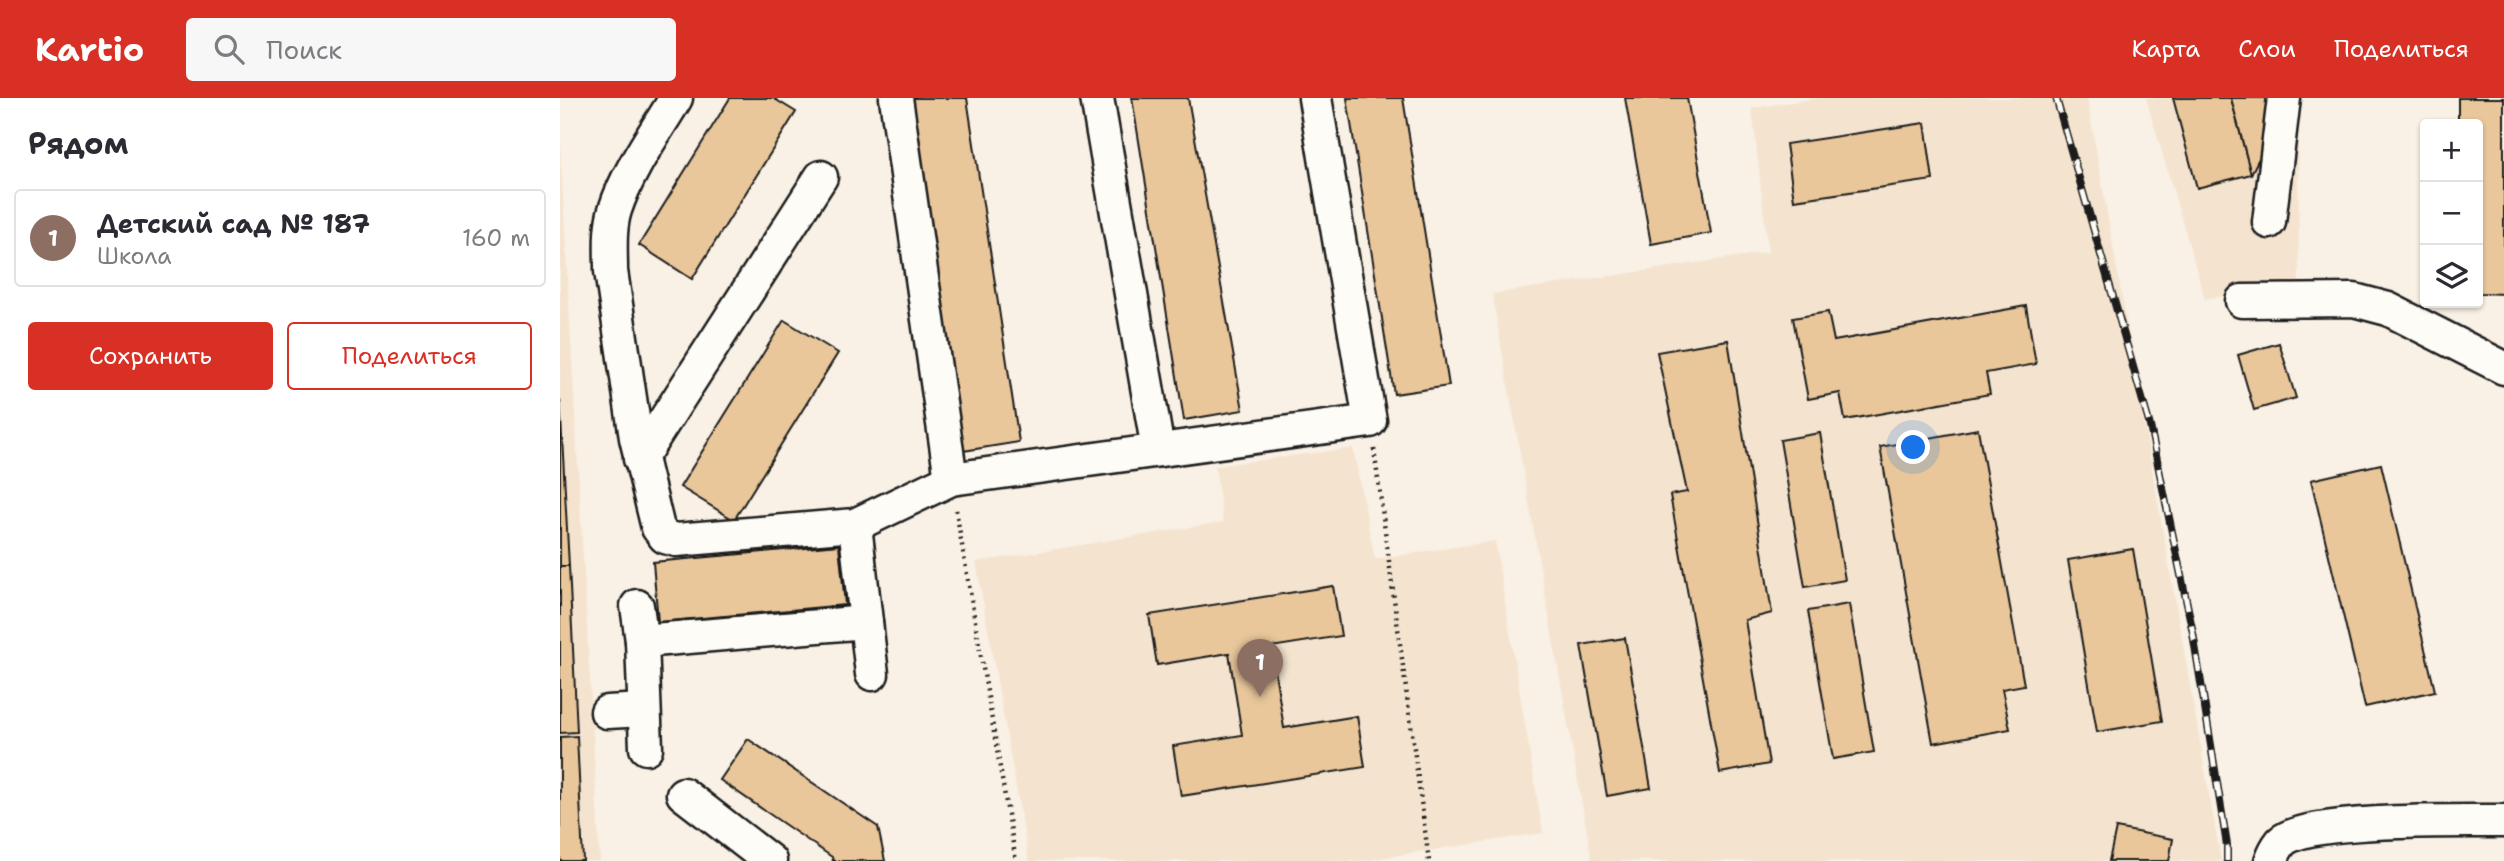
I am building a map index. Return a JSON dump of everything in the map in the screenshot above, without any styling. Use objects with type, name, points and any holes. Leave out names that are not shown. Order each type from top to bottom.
[{"type":"lane","points":[[676,98],[614,211],[611,241],[611,271],[640,458],[658,528],[665,537],[676,540],[855,525],[951,479],[1370,421],[1315,98]]},
{"type":"lane","points":[[896,98],[951,479]]},
{"type":"lane","points":[[1097,98],[1158,450]]},
{"type":"lane","points":[[2269,222],[2284,98]]},
{"type":"lane","points":[[640,458],[821,177]]},
{"type":"lane","points":[[2242,302],[2354,300],[2369,303],[2388,309],[2504,368]]},
{"type":"lane","points":[[855,525],[872,674]]},
{"type":"lane","points":[[637,606],[642,641],[646,748]]},
{"type":"lane","points":[[642,641],[866,622]]},
{"type":"lane","points":[[607,712],[645,710]]},
{"type":"lane","points":[[683,794],[770,861]]},
{"type":"lane","points":[[2271,861],[2282,841],[2304,831],[2420,821],[2504,821]]},
{"type":"path","points":[[1370,421],[1429,861]]},
{"type":"path","points":[[951,479],[1016,861]]},
{"type":"shaded area","points":[[1818,98],[2087,98],[2221,861],[1592,861],[1492,294],[1768,252],[1752,108]]},
{"type":"shaded area","points":[[2146,98],[2298,98],[2299,285],[2205,299]]},
{"type":"shaded area","points":[[560,142],[600,861],[560,861]]},
{"type":"shaded area","points":[[1353,448],[1375,559],[1495,541],[1543,833],[1361,861],[1029,861],[976,562],[1223,522],[1215,466]]},
{"type":"building","points":[[730,98],[773,98],[796,112],[692,279],[639,245]]},
{"type":"building","points":[[909,98],[967,98],[1019,442],[963,451]]},
{"type":"building","points":[[1132,98],[1188,98],[1243,410],[1184,420]]},
{"type":"building","points":[[1347,98],[1403,98],[1449,386],[1394,394]]},
{"type":"building","points":[[1625,98],[1687,98],[1711,233],[1651,244]]},
{"type":"building","points":[[2173,98],[2231,98],[2251,174],[2197,188]]},
{"type":"building","points":[[2231,98],[2272,98],[2278,121],[2251,174]]},
{"type":"building","points":[[2458,98],[2504,98],[2504,294],[2483,293],[2483,119],[2458,119]]},
{"type":"building","points":[[1925,123],[1933,180],[1794,200],[1786,144]]},
{"type":"building","points":[[2026,306],[2036,364],[1986,373],[1990,394],[1845,420],[1840,393],[1808,399],[1793,318],[1828,312],[1834,341]]},
{"type":"building","points":[[784,320],[838,353],[734,520],[680,487]]},
{"type":"building","points":[[1728,340],[1772,613],[1745,620],[1769,764],[1720,773],[1670,495],[1687,492],[1657,352]]},
{"type":"building","points":[[2279,343],[2296,398],[2254,410],[2238,355]]},
{"type":"building","points":[[560,399],[569,566],[560,566]]},
{"type":"building","points":[[1978,429],[2024,685],[2002,689],[2010,729],[1933,743],[1880,447]]},
{"type":"building","points":[[1820,433],[1845,580],[1805,587],[1780,440]]},
{"type":"building","points":[[2381,464],[2435,691],[2365,707],[2311,480]]},
{"type":"building","points":[[839,545],[845,605],[658,622],[653,562]]},
{"type":"building","points":[[2133,549],[2162,721],[2097,732],[2068,560]]},
{"type":"building","points":[[560,566],[569,566],[577,732],[560,733]]},
{"type":"building","points":[[1333,586],[1341,636],[1271,647],[1284,728],[1357,716],[1365,767],[1181,796],[1173,746],[1242,735],[1229,653],[1157,665],[1149,615]]},
{"type":"building","points":[[1849,604],[1874,752],[1833,759],[1808,611]]},
{"type":"building","points":[[1625,638],[1651,788],[1607,796],[1581,645]]},
{"type":"building","points":[[577,736],[583,861],[560,861],[560,737]]},
{"type":"building","points":[[748,739],[878,827],[885,861],[833,861],[832,857],[720,780]]},
{"type":"building","points":[[2116,828],[2173,839],[2169,861],[2109,861]]},
{"type":"railway","points":[[2056,98],[2150,426],[2193,633],[2227,845],[2227,861]]},
{"type":"place","name":"Детский сад № 187","points":[[1260,697]]}]
